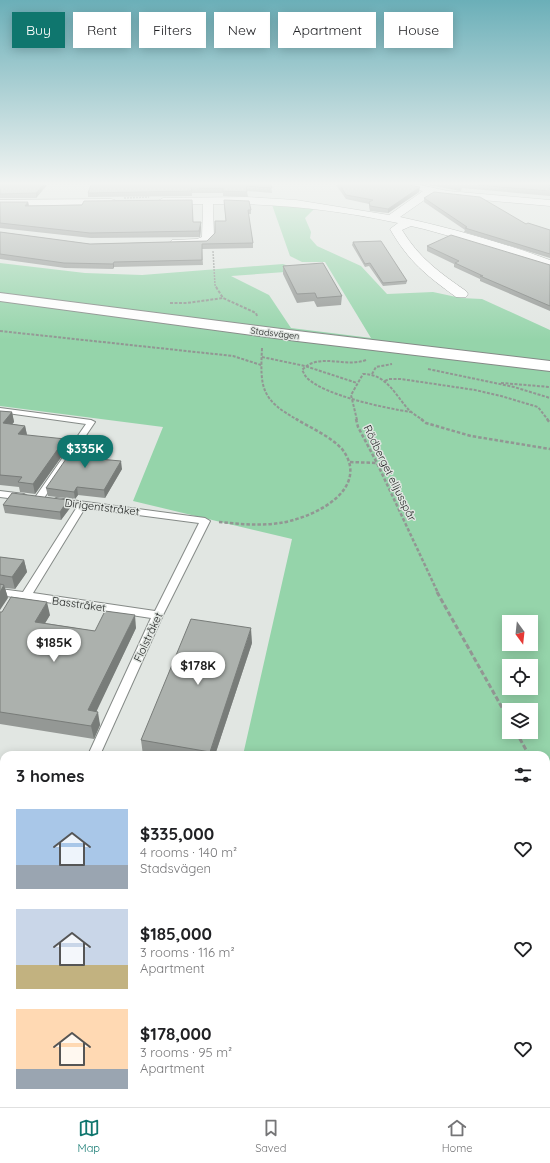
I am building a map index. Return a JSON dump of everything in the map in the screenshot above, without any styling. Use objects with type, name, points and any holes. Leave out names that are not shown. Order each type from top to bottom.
[{"type":"main road","name":"Stadsvägen","points":[[0,297],[305,337],[550,366]]},
{"type":"street","points":[[164,243],[203,242],[208,237]]},
{"type":"street","points":[[400,237],[407,248],[428,270],[461,294]]},
{"type":"street","points":[[461,237],[498,246],[550,264]]},
{"type":"lane","points":[[0,410],[91,422],[39,499]]},
{"type":"lane","name":"Dirigentstråket","points":[[0,494],[205,521]]},
{"type":"lane","points":[[8,607],[21,595],[83,504]]},
{"type":"lane","name":"Fiolstråket","points":[[96,751],[158,615],[205,521]]},
{"type":"lane","name":"Basstråket","points":[[0,592],[158,615]]},
{"type":"path","points":[[203,242],[213,248],[215,285],[224,298],[256,313],[257,317]]},
{"type":"path","points":[[0,331],[233,356],[261,365]]},
{"type":"path","points":[[205,521],[242,525],[277,524],[314,514],[346,488],[351,474],[350,462],[342,450],[330,440],[278,409],[270,402],[265,394],[261,382],[262,348]]},
{"type":"path","points":[[262,357],[305,366],[357,383]]},
{"type":"path","points":[[368,360],[352,363],[317,361],[305,366],[302,370],[308,379],[328,389],[384,408],[412,412]]},
{"type":"path","points":[[372,374],[376,367],[394,363]]},
{"type":"path","points":[[422,367],[514,387],[550,398]]},
{"type":"path","points":[[352,398],[351,395],[363,374],[372,374],[385,381],[412,412],[426,423],[471,436],[550,449]]},
{"type":"path","points":[[385,381],[389,379],[401,380],[475,390],[538,407],[550,423]]},
{"type":"path","points":[[488,382],[550,387]]},
{"type":"path","name":"Rödberget elljusspår","points":[[352,398],[358,427],[377,463],[430,579],[502,708]]},
{"type":"path","points":[[350,462],[377,463]]},
{"type":"path","points":[[520,739],[527,751]]},
{"type":"green space","points":[[283,237],[310,237],[317,246],[361,266],[387,294],[433,292],[461,298],[482,299],[550,330],[550,751],[244,751],[292,539],[133,501],[163,427],[0,406],[0,263],[85,273],[142,275],[283,264],[289,266],[285,272],[231,276],[269,295],[291,328],[371,338],[325,262],[302,262],[290,256]]},
{"type":"building","points":[[0,237],[35,237],[90,244],[207,241],[211,237],[252,237],[253,243],[202,244],[202,260],[114,262],[113,264],[64,263],[0,254]]},
{"type":"building","points":[[447,237],[456,237],[550,265],[550,306],[480,276],[483,276],[455,263],[459,261],[427,246]]},
{"type":"building","points":[[493,237],[550,237],[550,254]]},
{"type":"building","points":[[381,241],[407,281],[383,283],[370,263],[365,264],[353,242]]},
{"type":"building","points":[[323,263],[342,296],[317,298],[315,293],[297,294],[283,266]]},
{"type":"building","points":[[0,411],[12,412],[3,423],[25,426],[18,434],[65,439],[33,484],[18,482],[22,477],[0,475]]},
{"type":"building","points":[[88,442],[107,444],[99,459],[121,461],[104,490],[77,487],[74,492],[46,488],[77,443],[87,444]]},
{"type":"building","points":[[12,493],[68,500],[60,512],[3,505]]},
{"type":"building","points":[[0,557],[24,560],[12,577],[0,575]]},
{"type":"building","points":[[0,584],[4,585],[0,592]]},
{"type":"building","points":[[11,597],[47,602],[35,622],[95,631],[105,611],[135,615],[88,710],[98,712],[91,726],[0,712],[0,612],[2,612]]},
{"type":"building","points":[[191,619],[251,628],[210,751],[141,740]]}]
